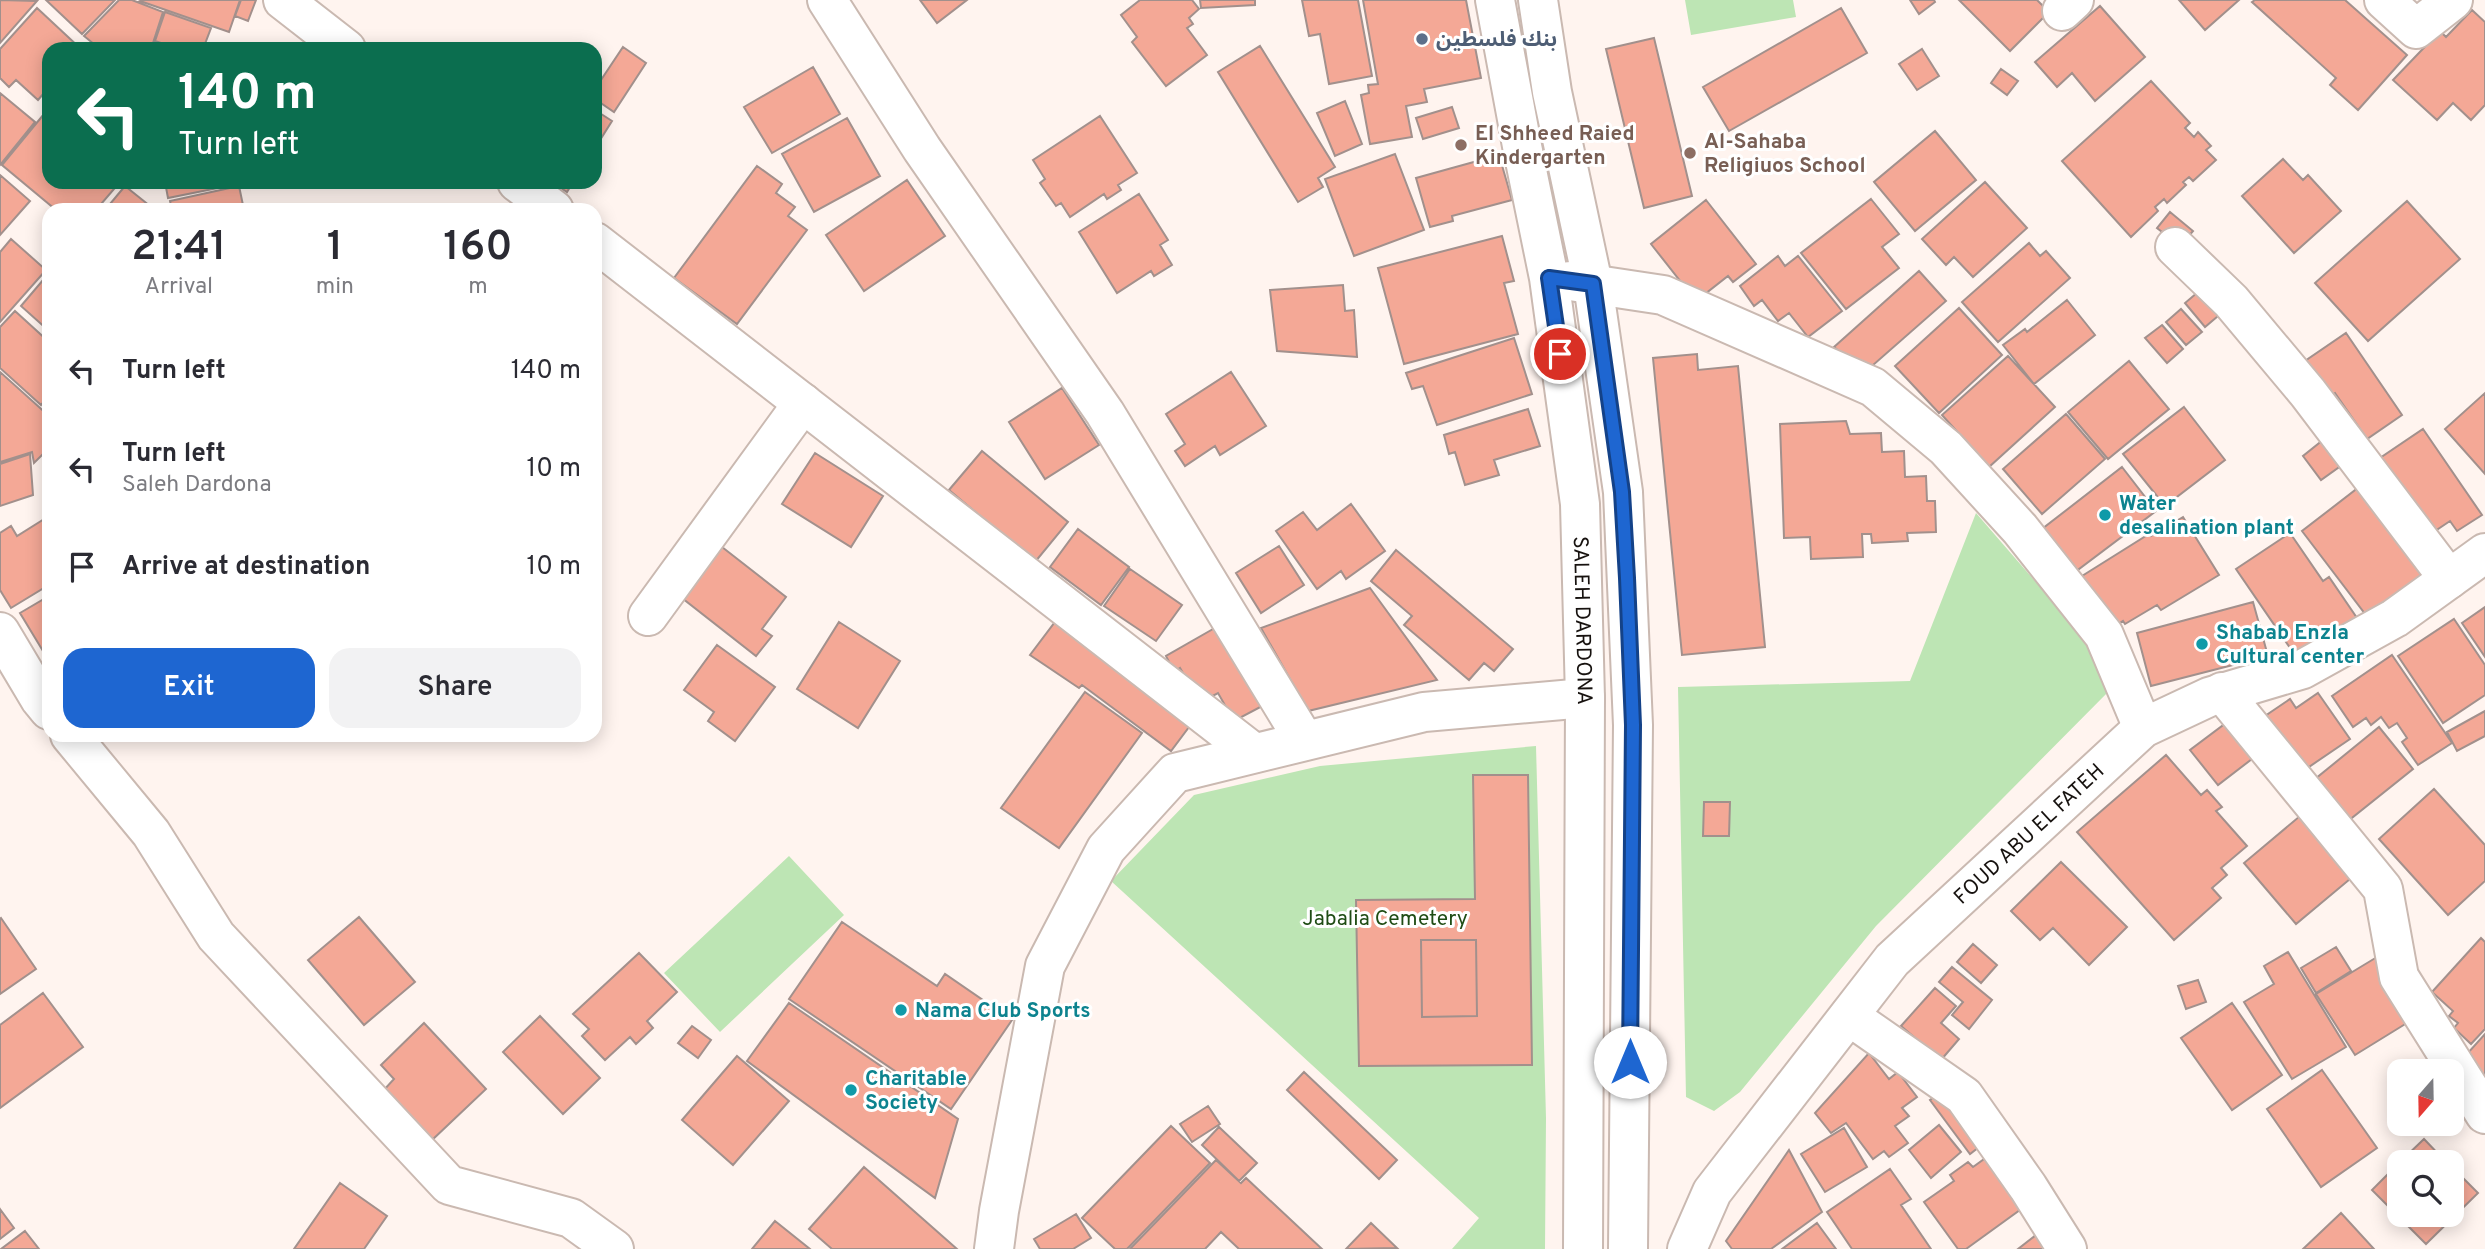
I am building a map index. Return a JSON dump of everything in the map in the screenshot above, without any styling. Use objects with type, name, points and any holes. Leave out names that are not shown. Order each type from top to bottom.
[{"type":"street","points":[[282,0],[337,42]]},
{"type":"street","points":[[827,0],[922,149],[1105,413],[1304,740]]},
{"type":"street","name":"SALEH DARDONA","points":[[1495,0],[1549,278],[1580,504],[1585,698],[1583,1249]]},
{"type":"street","name":"SALEH DARDONA","points":[[1538,0],[1552,92],[1593,284],[1622,492],[1633,725],[1628,1249]]},
{"type":"street","points":[[2384,0],[2416,29],[2453,0]]},
{"type":"street","points":[[526,189],[545,203]]},
{"type":"street","points":[[602,247],[1254,753]]},
{"type":"street","points":[[2175,247],[2231,301],[2291,373],[2449,579]]},
{"type":"street","points":[[1549,278],[1663,295],[1873,387],[1947,448],[2020,529],[2104,635],[2143,728]]},
{"type":"street","points":[[648,616],[803,403]]},
{"type":"street","name":"FOUD ABU EL FATEH","points":[[1687,1249],[1712,1192],[1892,960],[2143,728],[2222,692],[2303,669],[2395,618],[2485,553]]},
{"type":"street","points":[[0,632],[42,701]]},
{"type":"street","points":[[2222,692],[2383,889],[2399,977],[2485,1114]]},
{"type":"street","points":[[994,1249],[1045,966],[1106,849],[1175,773],[1424,712],[1585,698]]},
{"type":"street","points":[[76,742],[151,833],[216,936],[449,1185],[571,1218],[614,1249]]},
{"type":"street","points":[[1849,1016],[1964,1096],[2028,1187],[2067,1249]]},
{"type":"green space","points":[[1685,0],[1793,0],[1796,17],[1691,35]]},
{"type":"green space","points":[[1976,513],[2097,653],[2112,688],[1876,926],[1740,1092],[1714,1111],[1686,1097],[1678,687],[1910,681]]},
{"type":"green space","name":"Jabalia Cemetery","points":[[1536,746],[1546,1118],[1545,1249],[1452,1249],[1479,1218],[1111,881],[1194,795],[1320,766]]},
{"type":"green space","points":[[789,856],[844,915],[720,1032],[664,973]]},
{"type":"building","points":[[0,0],[37,1],[0,43]]},
{"type":"building","points":[[46,0],[115,0],[82,34]]},
{"type":"building","points":[[119,0],[132,0],[163,12],[153,42],[91,42],[84,36]]},
{"type":"building","points":[[240,0],[229,32],[140,1]]},
{"type":"building","points":[[241,0],[256,0],[248,21],[235,16]]},
{"type":"building","points":[[920,0],[967,0],[937,23]]},
{"type":"building","points":[[1140,0],[1192,0],[1199,9],[1189,18],[1193,24],[1187,28],[1207,55],[1166,86],[1132,42],[1137,37],[1121,15]]},
{"type":"building","points":[[1200,0],[1255,0],[1255,5],[1201,8]]},
{"type":"building","points":[[1302,0],[1358,0],[1372,76],[1329,84],[1320,34],[1309,36]]},
{"type":"building","name":"بنك فلسطين","points":[[1363,0],[1466,0],[1481,78],[1424,89],[1427,102],[1406,106],[1412,137],[1370,144],[1361,95],[1369,93],[1368,85],[1378,84]]},
{"type":"building","points":[[1910,0],[1934,0],[1935,2],[1919,14]]},
{"type":"building","points":[[1959,0],[2037,0],[2049,12],[2010,51]]},
{"type":"building","points":[[2179,0],[2239,0],[2205,30]]},
{"type":"building","points":[[2345,0],[2407,55],[2358,110],[2330,85],[2336,78],[2252,2]]},
{"type":"building","points":[[2100,6],[2145,57],[2095,101],[2072,73],[2057,87],[2035,62]]},
{"type":"building","points":[[37,8],[73,42],[42,42],[42,95],[38,100],[16,80],[9,87],[0,78],[0,49]]},
{"type":"building","points":[[1841,8],[1867,53],[1729,131],[1703,87]]},
{"type":"building","points":[[2472,10],[2485,22],[2485,105],[2471,120],[2453,103],[2437,120],[2393,80],[2440,31],[2446,37]]},
{"type":"building","points":[[165,12],[211,28],[206,42],[155,41]]},
{"type":"building","points":[[1654,38],[1692,196],[1644,208],[1606,49]]},
{"type":"building","points":[[1260,46],[1335,167],[1318,178],[1323,187],[1298,202],[1218,72]]},
{"type":"building","points":[[623,47],[646,63],[614,112],[602,104],[602,78]]},
{"type":"building","points":[[1922,49],[1939,76],[1917,90],[1899,64]]},
{"type":"building","points":[[813,67],[840,114],[772,153],[744,107]]},
{"type":"building","points":[[2001,69],[2018,81],[2007,95],[1991,83]]},
{"type":"building","points":[[2151,81],[2190,123],[2185,128],[2194,137],[2198,132],[2211,146],[2206,150],[2216,160],[2193,181],[2189,177],[2183,182],[2186,185],[2167,203],[2164,199],[2155,207],[2158,211],[2131,237],[2062,161]]},
{"type":"building","points":[[0,93],[35,122],[0,165]]},
{"type":"building","points":[[1345,101],[1362,144],[1335,156],[1317,113]]},
{"type":"building","points":[[1452,107],[1459,128],[1423,139],[1416,118]]},
{"type":"building","points":[[602,115],[612,121],[602,137]]},
{"type":"building","points":[[42,116],[42,189],[114,189],[102,203],[48,203],[2,165]]},
{"type":"building","points":[[1100,116],[1137,173],[1118,185],[1121,190],[1107,199],[1104,194],[1070,217],[1061,203],[1056,206],[1040,183],[1045,179],[1033,160]]},
{"type":"building","points":[[847,118],[880,176],[814,212],[782,154]]},
{"type":"building","points":[[1935,131],[1976,180],[1915,231],[1874,182]]},
{"type":"building","points":[[1395,154],[1424,230],[1354,256],[1325,179]]},
{"type":"building","points":[[1499,155],[1512,200],[1452,216],[1453,221],[1430,227],[1416,178]]},
{"type":"building","points":[[2283,159],[2303,180],[2308,175],[2341,211],[2294,253],[2242,196]]},
{"type":"building","points":[[757,166],[782,184],[776,193],[795,207],[788,216],[807,230],[737,324],[674,278]]},
{"type":"building","points":[[0,175],[30,201],[0,235]]},
{"type":"building","points":[[907,180],[945,236],[864,291],[826,235]]},
{"type":"building","points":[[1985,182],[2027,228],[1973,277],[1954,257],[1946,265],[1922,239]]},
{"type":"building","points":[[122,189],[129,189],[146,203],[111,203]]},
{"type":"building","points":[[166,189],[213,189],[168,198]]},
{"type":"building","points":[[225,189],[240,189],[243,203],[170,203]]},
{"type":"building","points":[[1139,194],[1168,240],[1160,245],[1172,265],[1154,276],[1151,271],[1117,293],[1079,232]]},
{"type":"building","points":[[1871,199],[1899,234],[1882,247],[1899,268],[1846,309],[1801,253]]},
{"type":"building","points":[[1706,200],[1756,264],[1733,282],[1728,276],[1696,301],[1651,244]]},
{"type":"building","points":[[2407,201],[2460,259],[2368,341],[2315,283]]},
{"type":"building","points":[[2170,212],[2193,231],[2180,246],[2157,228]]},
{"type":"building","points":[[1502,236],[1514,281],[1504,283],[1518,334],[1404,364],[1378,268]]},
{"type":"building","points":[[11,239],[42,266],[42,275],[0,322],[0,252]]},
{"type":"building","points":[[2029,243],[2040,256],[2046,251],[2070,278],[1998,342],[1962,302]]},
{"type":"building","points":[[1778,256],[1785,266],[1798,256],[1842,311],[1808,337],[1789,313],[1778,321],[1762,300],[1754,306],[1740,286]]},
{"type":"building","points":[[1919,271],[1946,301],[1864,373],[1834,347]]},
{"type":"building","points":[[42,281],[42,325],[21,306]]},
{"type":"building","points":[[1343,285],[1345,311],[1354,310],[1357,357],[1277,351],[1270,290]]},
{"type":"building","points":[[2204,287],[2224,311],[2205,327],[2185,303]]},
{"type":"building","points":[[2067,300],[2095,335],[2034,384],[2003,345],[2025,329],[2027,332]]},
{"type":"building","points":[[1959,308],[2002,355],[1939,413],[1895,366]]},
{"type":"building","points":[[2181,309],[2202,332],[2186,345],[2166,322]]},
{"type":"building","points":[[15,311],[42,336],[41,405],[0,368],[0,327]]},
{"type":"building","points":[[2162,325],[2183,349],[2167,363],[2145,338]]},
{"type":"building","points":[[2346,333],[2402,415],[2367,439],[2335,393],[2327,398],[2302,363]]},
{"type":"building","points":[[1514,338],[1532,394],[1437,425],[1423,386],[1412,389],[1406,373]]},
{"type":"building","points":[[1697,354],[1698,370],[1738,366],[1765,647],[1682,655],[1653,358]]},
{"type":"building","points":[[2008,356],[2055,407],[1989,467],[1942,415]]},
{"type":"building","points":[[2129,361],[2169,409],[2108,459],[2068,412]]},
{"type":"building","points":[[0,372],[42,410],[42,455],[34,463],[32,452],[0,462]]},
{"type":"building","points":[[1231,372],[1266,426],[1220,455],[1215,446],[1185,466],[1175,451],[1185,444],[1166,414]]},
{"type":"building","points":[[1062,388],[1099,445],[1045,479],[1009,422]]},
{"type":"building","points":[[2485,393],[2485,474],[2445,429]]},
{"type":"building","points":[[2184,407],[2225,460],[2165,506],[2123,454]]},
{"type":"building","points":[[1528,409],[1540,446],[1494,460],[1499,475],[1465,485],[1455,452],[1449,454],[1444,435]]},
{"type":"building","points":[[2066,414],[2105,459],[2042,514],[2003,469]]},
{"type":"building","points":[[1846,421],[1850,434],[1881,433],[1882,452],[1904,451],[1905,477],[1926,476],[1927,501],[1935,501],[1936,532],[1907,533],[1908,541],[1872,543],[1871,534],[1862,534],[1863,557],[1811,559],[1810,537],[1784,538],[1780,424]]},
{"type":"building","points":[[2423,429],[2482,515],[2457,531],[2450,521],[2429,535],[2377,460]]},
{"type":"building","points":[[2323,440],[2342,465],[2321,480],[2303,456]]},
{"type":"building","points":[[982,451],[1068,522],[1035,562],[949,490]]},
{"type":"building","points":[[815,453],[883,496],[851,547],[782,504]]},
{"type":"building","points":[[30,454],[33,495],[0,506],[0,464]]},
{"type":"building","name":"Water desalination plant","points":[[2122,467],[2156,511],[2075,572],[2042,529]]},
{"type":"building","points":[[2363,484],[2431,572],[2369,619],[2302,531]]},
{"type":"building","points":[[1351,504],[1385,551],[1346,579],[1341,571],[1317,589],[1276,531],[1303,512],[1317,530]]},
{"type":"building","points":[[2183,517],[2219,575],[2161,610],[2157,605],[2125,624],[2123,621],[2114,627],[2082,576],[2149,534],[2151,536]]},
{"type":"building","points":[[42,520],[42,589],[11,608],[0,590],[0,533],[11,526],[17,536]]},
{"type":"building","points":[[1078,529],[1129,567],[1101,605],[1050,567]]},
{"type":"building","points":[[2290,533],[2323,581],[2329,577],[2357,618],[2297,658],[2236,569]]},
{"type":"building","points":[[1279,546],[1304,585],[1261,613],[1236,573]]},
{"type":"building","points":[[722,547],[786,597],[762,629],[772,636],[756,656],[682,598]]},
{"type":"building","points":[[1396,550],[1513,649],[1494,671],[1484,663],[1469,680],[1404,625],[1412,616],[1371,581]]},
{"type":"building","points":[[1130,569],[1182,605],[1156,641],[1104,606]]},
{"type":"building","points":[[1370,588],[1437,680],[1308,711],[1261,628]]},
{"type":"building","points":[[42,600],[42,649],[20,613]]},
{"type":"building","name":"Shabab Enzla Cultural center","points":[[2253,602],[2268,656],[2151,686],[2137,633]]},
{"type":"building","points":[[2485,607],[2485,657],[2462,623]]},
{"type":"building","points":[[1058,618],[1195,719],[1171,751],[1082,685],[1079,688],[1030,655]]},
{"type":"building","points":[[2454,619],[2485,665],[2485,695],[2443,723],[2398,656]]},
{"type":"building","points":[[839,622],[900,661],[858,728],[797,689]]},
{"type":"building","points":[[1220,625],[1266,704],[1234,721],[1218,693],[1205,700],[1193,690],[1180,668],[1174,672],[1166,656]]},
{"type":"building","points":[[717,645],[775,687],[735,741],[708,721],[714,712],[684,690]]},
{"type":"building","points":[[2392,655],[2452,743],[2418,765],[2402,742],[2407,738],[2397,723],[2389,728],[2381,717],[2371,725],[2366,718],[2353,727],[2332,696]]},
{"type":"building","points":[[1085,692],[1142,733],[1059,848],[1001,808]]},
{"type":"building","points":[[2318,693],[2350,739],[2303,771],[2265,716],[2290,699],[2296,708]]},
{"type":"building","points":[[2485,711],[2485,736],[2457,751],[2447,732]]},
{"type":"building","points":[[2238,714],[2265,749],[2218,785],[2190,750]]},
{"type":"building","points":[[2379,727],[2413,769],[2338,829],[2304,788]]},
{"type":"building","points":[[2166,755],[2201,795],[2207,790],[2222,807],[2216,811],[2247,846],[2221,868],[2227,875],[2212,888],[2221,898],[2174,940],[2077,832]]},
{"type":"building","points":[[1473,775],[1528,775],[1532,1065],[1359,1066],[1356,900],[1475,899]],"holes":[[[1421,940],[1476,940],[1477,1016],[1422,1017]]]},
{"type":"building","points":[[2434,789],[2485,845],[2485,881],[2448,915],[2379,839]]},
{"type":"building","points":[[1704,802],[1730,802],[1729,836],[1703,836]]},
{"type":"building","points":[[2306,811],[2362,869],[2296,924],[2244,863]]},
{"type":"building","points":[[2061,862],[2127,927],[2089,965],[2053,928],[2040,940],[2011,911]]},
{"type":"building","points":[[359,917],[415,982],[364,1025],[308,960]]},
{"type":"building","points":[[0,919],[36,969],[0,994]]},
{"type":"building","name":"Nama Club Sports","points":[[842,922],[937,986],[945,974],[1012,1020],[951,1109],[789,999]]},
{"type":"building","points":[[2481,938],[2485,942],[2485,1029],[2471,1044],[2454,1028],[2458,1023],[2449,1016],[2453,1011],[2432,992]]},
{"type":"building","points":[[1421,940],[1476,940],[1477,1016],[1422,1017]]},
{"type":"building","points":[[1973,944],[1997,965],[1981,983],[1957,962]]},
{"type":"building","points":[[2336,947],[2351,971],[2316,993],[2301,968]]},
{"type":"building","points":[[2288,952],[2346,1047],[2292,1079],[2244,1002],[2274,984],[2264,966]]},
{"type":"building","points":[[639,953],[677,992],[647,1021],[653,1028],[636,1044],[630,1037],[605,1060],[582,1036],[589,1029],[573,1014]]},
{"type":"building","points":[[2377,957],[2415,1018],[2355,1055],[2316,994]]},
{"type":"building","points":[[1952,967],[1992,1000],[1969,1029],[1952,1015],[1963,1002],[1939,982]]},
{"type":"building","points":[[2198,980],[2206,1002],[2186,1009],[2178,986]]},
{"type":"building","points":[[1935,988],[1956,1006],[1941,1023],[1959,1039],[1941,1060],[1901,1026]]},
{"type":"building","points":[[43,993],[83,1047],[0,1108],[0,1025]]},
{"type":"building","name":"Charitable Society","points":[[789,1003],[958,1119],[935,1198],[747,1061]]},
{"type":"building","points":[[2232,1003],[2282,1075],[2232,1110],[2181,1038]]},
{"type":"building","points":[[540,1016],[600,1078],[563,1114],[503,1052]]},
{"type":"building","points":[[424,1023],[486,1089],[431,1141],[383,1091],[394,1079],[381,1065]]},
{"type":"building","points":[[692,1026],[711,1040],[698,1058],[678,1043]]},
{"type":"building","points":[[2485,1034],[2485,1078],[2464,1067],[2462,1059]]},
{"type":"building","points":[[1869,1053],[1889,1079],[1898,1072],[1917,1097],[1902,1108],[1909,1116],[1895,1126],[1908,1143],[1889,1157],[1884,1151],[1873,1159],[1846,1123],[1831,1133],[1815,1113]]},
{"type":"building","points":[[737,1056],[789,1101],[733,1165],[682,1120]]},
{"type":"building","points":[[2322,1070],[2377,1148],[2321,1187],[2267,1109]]},
{"type":"building","points":[[1304,1072],[1397,1160],[1379,1179],[1287,1090]]},
{"type":"building","points":[[1948,1087],[1996,1134],[1970,1154],[1930,1100]]},
{"type":"building","points":[[1208,1106],[1220,1124],[1192,1142],[1180,1124]]},
{"type":"building","points":[[1939,1125],[1961,1152],[1931,1178],[1909,1150]]},
{"type":"building","points":[[1171,1126],[1210,1163],[1127,1249],[1115,1249],[1082,1218]]},
{"type":"building","points":[[1219,1127],[1257,1163],[1239,1181],[1202,1145]]},
{"type":"building","points":[[1844,1128],[1867,1167],[1825,1192],[1801,1154]]},
{"type":"building","points":[[2424,1139],[2435,1150],[2413,1150]]},
{"type":"building","points":[[1789,1150],[1822,1212],[1771,1249],[1732,1249],[1726,1241]]},
{"type":"building","points":[[1987,1157],[2024,1207],[1966,1249],[1958,1249],[1924,1202],[1954,1181],[1950,1175],[1968,1162],[1973,1167]]},
{"type":"building","points":[[1216,1160],[1241,1183],[1246,1178],[1322,1249],[1239,1249],[1221,1232],[1205,1249],[1130,1249]]},
{"type":"building","points":[[864,1167],[957,1249],[832,1249],[809,1229]]},
{"type":"building","points":[[1890,1169],[1911,1199],[1901,1205],[1931,1249],[1852,1249],[1827,1212]]},
{"type":"building","points":[[2387,1175],[2387,1205],[2372,1190]]},
{"type":"building","points":[[2464,1179],[2478,1193],[2464,1207]]},
{"type":"building","points":[[340,1183],[387,1216],[364,1249],[294,1249]]},
{"type":"building","points":[[0,1209],[14,1228],[0,1239]]},
{"type":"building","points":[[2341,1213],[2374,1249],[2303,1249]]},
{"type":"building","points":[[1076,1214],[1091,1238],[1073,1249],[1040,1249],[1034,1239]]},
{"type":"building","points":[[775,1221],[810,1249],[752,1249]]},
{"type":"building","points":[[1371,1223],[1397,1248],[1346,1249]]},
{"type":"building","points":[[1817,1223],[1836,1249],[1782,1249]]},
{"type":"building","points":[[2409,1227],[2443,1227],[2426,1244]]},
{"type":"building","points":[[2045,1228],[2062,1249],[2018,1249]]},
{"type":"building","points":[[25,1231],[39,1249],[1,1249]]},
{"type":"place","name":"بنك فلسطين","points":[[1422,39]]},
{"type":"place","name":"El Shheed Raied Kindergarten","points":[[1461,145]]},
{"type":"place","name":"Al-Sahaba Religiuos School","points":[[1690,153]]},
{"type":"place","name":"Water desalination plant","points":[[2105,515]]},
{"type":"place","name":"Shabab Enzla Cultural center","points":[[2202,644]]},
{"type":"place","name":"Nama Club Sports","points":[[901,1010]]},
{"type":"place","name":"Charitable Society","points":[[851,1090]]},
{"type":"route","points":[[1560,354],[1549,278],[1593,284],[1622,492],[1627,578],[1633,725],[1630,1062]]}]
